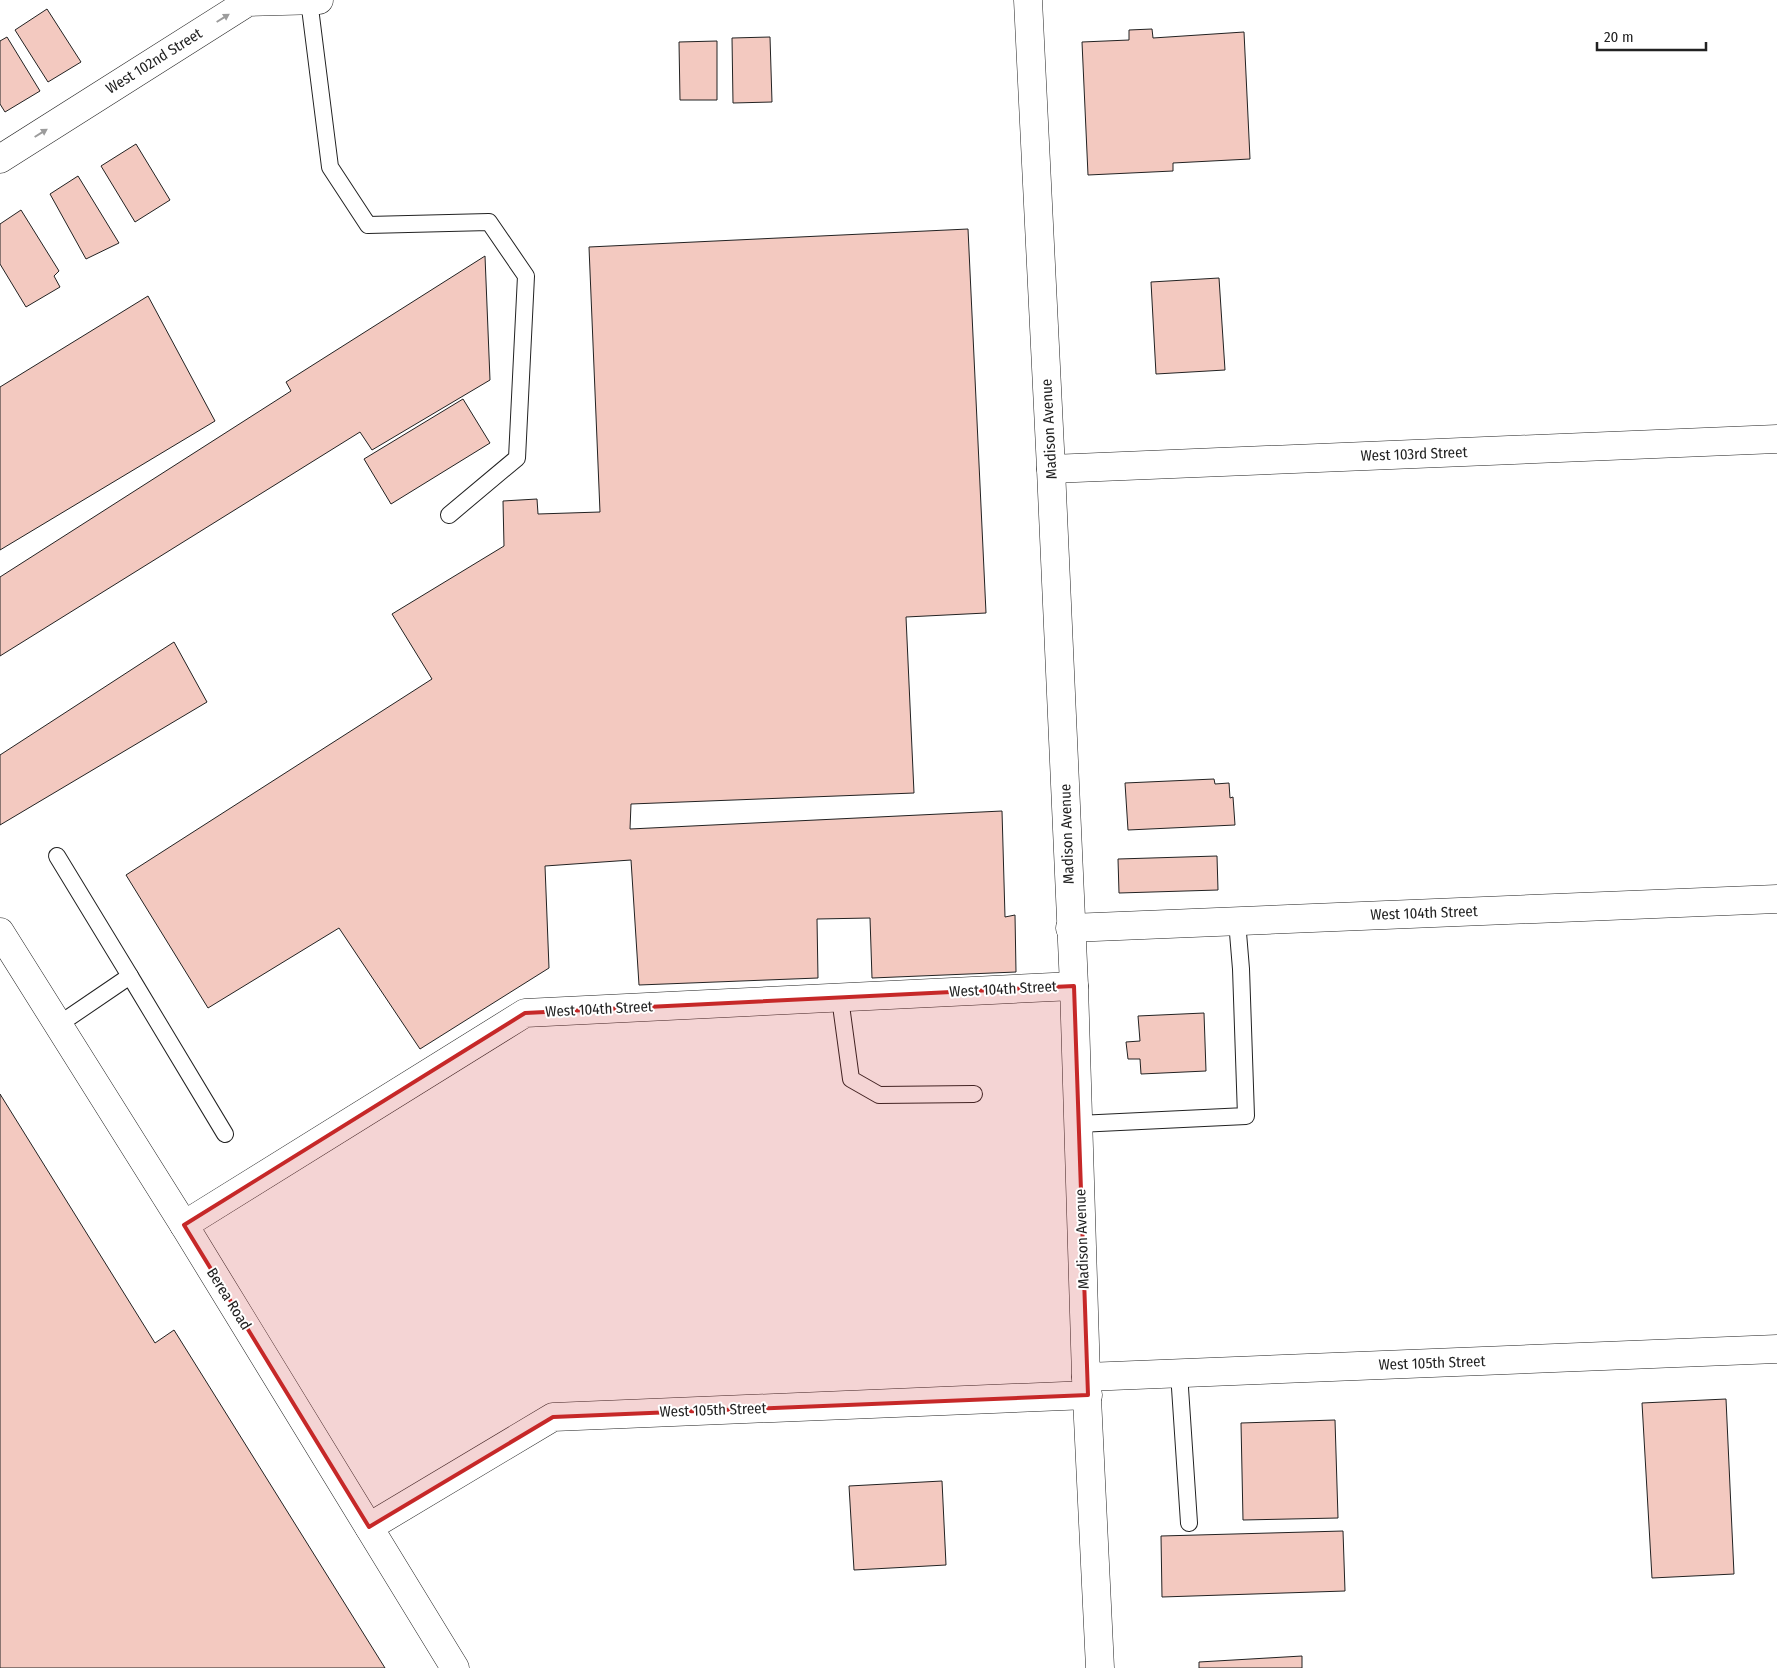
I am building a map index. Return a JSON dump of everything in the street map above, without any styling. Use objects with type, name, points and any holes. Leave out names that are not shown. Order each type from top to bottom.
[{"type":"street","name":"West 102nd Street","points":[[0,159],[248,2],[319,0]]},
{"type":"street","name":"Madison Avenue","points":[[1028,0],[1074,986],[1087,1386],[1100,1668]]},
{"type":"street","name":"West 103rd Street","points":[[1051,469],[1777,439]]},
{"type":"street","name":"West 104th Street","points":[[1070,928],[1777,899]]},
{"type":"street","name":"Berea Road","points":[[0,932],[184,1225],[456,1668]]},
{"type":"street","name":"West 104th Street","points":[[184,1225],[525,1013],[1074,986]]},
{"type":"street","name":"West 105th Street","points":[[369,1527],[553,1416],[1087,1386],[1179,1373],[1777,1349]]},
{"type":"lane","points":[[309,0],[330,167],[368,225],[489,222],[526,276],[517,458],[448,515]]},
{"type":"lane","points":[[57,856],[225,1134]]},
{"type":"lane","points":[[1078,1124],[1246,1116],[1241,969],[1237,921]]},
{"type":"lane","points":[[58,1025],[130,976]]},
{"type":"lane","points":[[840,998],[851,1079],[879,1095],[974,1094]]},
{"type":"lane","points":[[1179,1373],[1189,1523]]},
{"type":"highlighted area","points":[[1074,986],[1088,1395],[553,1417],[369,1527],[184,1225],[525,1013]]},
{"type":"building","points":[[47,9],[81,62],[48,82],[15,30]]},
{"type":"building","points":[[1152,29],[1153,38],[1244,32],[1250,159],[1173,163],[1173,171],[1088,175],[1082,42],[1129,40],[1129,30]]},
{"type":"building","points":[[7,37],[40,91],[5,112],[0,104],[0,41]]},
{"type":"building","points":[[770,37],[772,102],[733,103],[732,38]]},
{"type":"building","points":[[717,41],[717,100],[680,100],[679,42]]},
{"type":"building","points":[[136,144],[170,200],[135,222],[101,166]]},
{"type":"building","points":[[78,176],[119,243],[86,259],[50,194]]},
{"type":"building","points":[[21,210],[59,271],[54,276],[60,287],[26,307],[0,264],[0,224]]},
{"type":"building","points":[[968,229],[986,613],[906,617],[914,793],[631,804],[630,829],[1002,811],[1005,917],[1015,915],[1016,972],[872,978],[870,918],[817,919],[818,978],[639,985],[631,860],[545,866],[549,968],[420,1049],[339,928],[208,1008],[126,875],[432,679],[392,614],[504,546],[503,501],[537,499],[538,514],[600,512],[589,247]]},
{"type":"building","points":[[485,256],[490,380],[372,450],[360,432],[0,656],[0,577],[291,391],[286,382]]},
{"type":"building","points":[[1219,278],[1225,370],[1156,374],[1151,282]]},
{"type":"building","points":[[148,296],[215,421],[0,550],[0,387]]},
{"type":"building","points":[[463,399],[490,443],[391,504],[364,459]]},
{"type":"building","points":[[174,642],[207,702],[0,825],[0,755]]},
{"type":"building","points":[[1214,779],[1215,784],[1229,783],[1230,798],[1233,797],[1235,825],[1128,830],[1125,783]]},
{"type":"building","points":[[1217,856],[1218,890],[1119,893],[1118,859]]},
{"type":"building","points":[[1204,1013],[1206,1071],[1141,1074],[1140,1059],[1128,1059],[1126,1042],[1140,1041],[1138,1016]]},
{"type":"building","points":[[0,1094],[155,1343],[174,1330],[385,1668],[0,1668]]},
{"type":"building","points":[[1726,1399],[1734,1574],[1652,1578],[1642,1403]]},
{"type":"building","points":[[1335,1420],[1338,1518],[1243,1520],[1241,1423]]},
{"type":"building","points":[[942,1481],[946,1565],[854,1570],[849,1486]]},
{"type":"building","points":[[1343,1531],[1345,1591],[1162,1597],[1161,1536]]},
{"type":"building","points":[[1302,1656],[1302,1668],[1199,1668],[1199,1662]]}]
